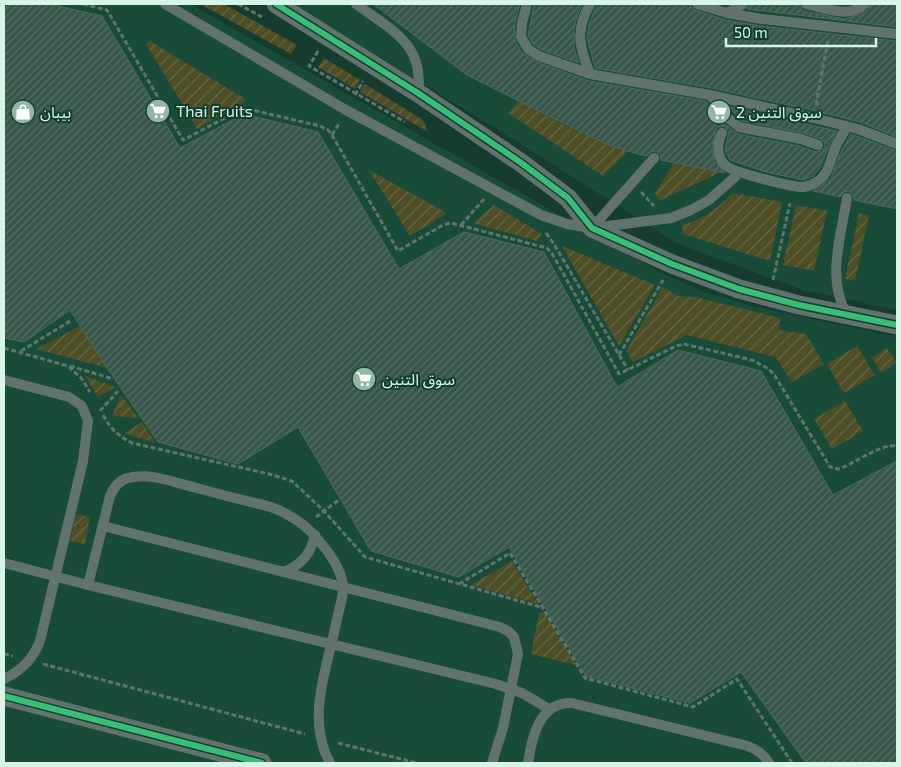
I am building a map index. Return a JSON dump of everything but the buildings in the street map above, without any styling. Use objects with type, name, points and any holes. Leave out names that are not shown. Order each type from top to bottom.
[{"type":"street","points":[[276,4],[418,94],[520,162],[556,188],[573,204],[592,228],[672,264],[769,298],[847,315],[893,321]]},
{"type":"street","points":[[4,696],[262,763]]},
{"type":"lane","points":[[164,4],[346,110],[541,215],[567,224],[592,228],[671,218],[691,210],[708,200],[736,176]]},
{"type":"lane","points":[[356,4],[396,32],[409,46],[414,55],[419,74],[418,94]]},
{"type":"lane","points":[[527,4],[521,31],[522,37],[528,49],[539,56],[590,74],[710,95],[814,118],[858,129],[897,144]]},
{"type":"lane","points":[[590,4],[584,17],[580,49],[590,74]]},
{"type":"lane","points":[[697,4],[727,13],[762,19],[897,34]]},
{"type":"lane","points":[[727,13],[743,4]]},
{"type":"lane","points":[[806,4],[850,12],[859,10],[865,4]]},
{"type":"lane","points":[[710,95],[728,118],[739,127],[801,139],[818,145]]},
{"type":"lane","points":[[722,133],[718,150],[726,166],[736,171],[805,187],[818,182],[825,175],[838,142],[848,127]]},
{"type":"lane","points":[[592,228],[654,158]]},
{"type":"lane","points":[[847,198],[835,280],[839,299],[847,315]]},
{"type":"lane","points":[[4,380],[69,397],[76,401],[86,414],[88,429],[70,516],[40,641],[30,660],[14,674],[4,679]]},
{"type":"lane","points":[[88,585],[110,496],[119,482],[127,478],[135,476],[163,480],[272,507],[305,525],[330,554],[343,587],[319,702],[320,738],[330,763]]},
{"type":"lane","points":[[103,526],[500,627],[508,631],[514,637],[518,654],[512,689],[498,747],[492,763]]},
{"type":"lane","points":[[283,572],[291,570],[305,559],[310,552],[315,535]]},
{"type":"lane","points":[[4,563],[496,684],[512,689],[549,709]]},
{"type":"lane","points":[[529,759],[542,718],[549,709],[556,705],[572,703],[756,749],[770,763]]},
{"type":"path","points":[[84,4],[107,10],[183,140],[244,108],[320,126],[328,130],[332,135],[398,252],[443,225],[451,223],[547,248],[553,255],[619,374],[676,346],[684,344],[752,360],[761,363],[776,376],[830,467],[838,469],[884,447],[897,446]]},
{"type":"path","points":[[814,118],[830,28]]},
{"type":"path","points":[[327,36],[309,66],[406,123]]},
{"type":"path","points":[[632,182],[655,207],[667,205],[671,218]]},
{"type":"path","points":[[461,225],[487,196]]},
{"type":"path","points":[[769,298],[790,203]]},
{"type":"path","points":[[545,232],[554,244],[628,370]]},
{"type":"path","points":[[619,355],[672,264]]},
{"type":"path","points":[[20,351],[72,320]]},
{"type":"path","points":[[4,348],[113,379]]},
{"type":"path","points":[[68,366],[82,378],[91,394]]},
{"type":"path","points":[[100,411],[118,391]]},
{"type":"path","points":[[96,402],[111,429],[120,437],[132,443],[292,481],[324,511],[365,557],[544,608]]},
{"type":"path","points":[[305,525],[340,499]]},
{"type":"path","points":[[458,584],[510,553],[585,678],[693,707],[737,679],[792,763]]},
{"type":"path","points":[[4,654],[417,763]]},
{"type":"shaded area","points":[[4,4],[190,4],[661,273],[703,291],[752,306],[897,337],[897,763],[4,763]]},
{"type":"shaded area","points":[[200,4],[224,4],[297,45],[291,54]]},
{"type":"shaded area","name":"سوق التنين 2","points":[[292,4],[897,4],[897,310],[803,290],[678,244],[516,141]]},
{"type":"shaded area","points":[[150,41],[247,100],[197,129],[146,44]]},
{"type":"shaded area","points":[[324,58],[360,80],[355,89],[318,67]]},
{"type":"shaded area","points":[[365,84],[423,120],[428,132],[360,92]]},
{"type":"shaded area","points":[[519,100],[572,129],[628,151],[603,176],[508,113]]},
{"type":"shaded area","points":[[674,163],[721,172],[659,201],[655,193]]},
{"type":"shaded area","points":[[369,170],[447,213],[410,236]]},
{"type":"shaded area","points":[[733,193],[782,202],[770,261],[683,234],[682,225],[710,213]]},
{"type":"shaded area","points":[[494,205],[542,234],[537,241],[473,223]]},
{"type":"shaded area","points":[[796,205],[827,211],[814,271],[783,265]]},
{"type":"shaded area","points":[[859,213],[869,215],[855,281],[845,279]]},
{"type":"shaded area","points":[[562,246],[655,285],[619,346]]},
{"type":"shaded area","points":[[663,287],[678,296],[695,297],[780,318],[779,330],[806,334],[824,364],[792,382],[775,357],[687,335],[633,362],[626,351]]},
{"type":"shaded area","points":[[80,326],[107,368],[36,349]]},
{"type":"shaded area","points":[[857,346],[875,375],[844,393],[827,364]]},
{"type":"shaded area","points":[[887,348],[897,363],[881,373],[872,357]]},
{"type":"shaded area","points":[[85,376],[115,387],[98,397]]},
{"type":"shaded area","points":[[121,395],[138,418],[112,416]]},
{"type":"shaded area","points":[[845,401],[863,431],[832,449],[814,419]]},
{"type":"shaded area","points":[[142,422],[155,443],[124,433]]},
{"type":"shaded area","points":[[76,514],[90,517],[85,544],[70,541]]},
{"type":"shaded area","points":[[512,561],[538,604],[471,585]]},
{"type":"shaded area","points":[[544,612],[576,665],[531,654],[539,613]]},
{"type":"cycle path","points":[[276,4],[418,93],[520,162],[568,198],[592,228],[672,264],[739,289],[799,305],[897,325]]},
{"type":"cycle path","points":[[4,696],[262,763]]},
{"type":"place","name":"Thai Fruits","points":[[158,111]]},
{"type":"place","name":"بيبان","points":[[23,112]]},
{"type":"place","name":"سوق التنين 2","points":[[719,112]]},
{"type":"place","name":"سوق التنين","points":[[364,379]]}]
